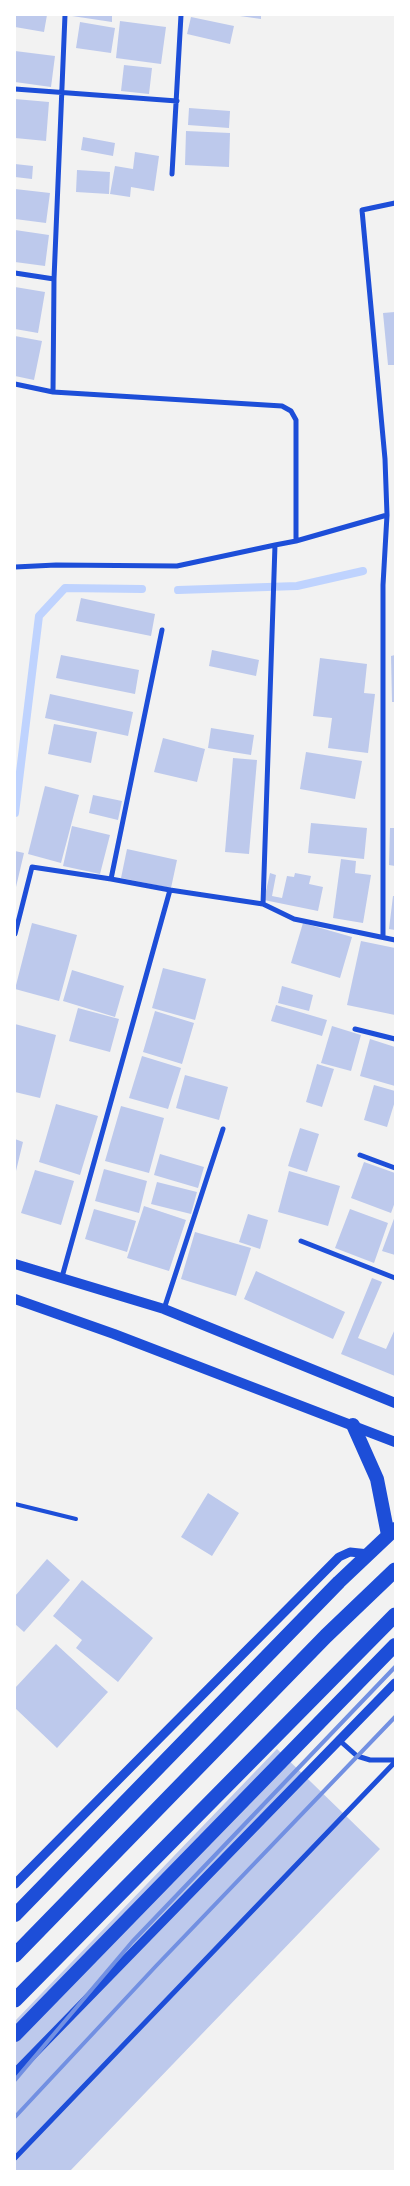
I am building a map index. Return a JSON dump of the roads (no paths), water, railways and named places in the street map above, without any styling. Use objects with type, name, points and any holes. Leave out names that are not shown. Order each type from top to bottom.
[{"type":"highway","points":[[15,1915],[391,1532],[377,1479],[354,1426]]},
{"type":"highway","points":[[15,1955],[326,1636],[395,1570]]},
{"type":"highway","points":[[15,2000],[395,1616]]},
{"type":"highway","points":[[15,2035],[395,1645]]},
{"type":"main road","points":[[15,1264],[164,1308],[395,1403]]},
{"type":"main road","points":[[15,1299],[114,1334],[395,1442]]},
{"type":"street","points":[[53,392],[54,279],[65,15]]},
{"type":"street","points":[[172,174],[181,15]]},
{"type":"street","points":[[15,89],[177,101]]},
{"type":"street","points":[[383,937],[383,585],[387,515],[385,459],[362,210],[395,203]]},
{"type":"street","points":[[15,273],[54,279]]},
{"type":"street","points":[[15,384],[53,392],[282,406],[292,411],[296,420],[296,541]]},
{"type":"street","points":[[15,567],[56,565],[177,566],[296,541],[387,515]]},
{"type":"street","points":[[263,904],[275,545]]},
{"type":"street","points":[[111,879],[162,630]]},
{"type":"street","points":[[15,934],[17,913],[32,866],[263,904],[294,919],[395,940]]},
{"type":"street","points":[[62,1277],[170,890]]},
{"type":"street","points":[[355,1029],[395,1039]]},
{"type":"street","points":[[164,1308],[223,1129]]},
{"type":"street","points":[[360,1155],[395,1168]]},
{"type":"street","points":[[301,1241],[395,1278]]},
{"type":"street","points":[[15,1884],[339,1557],[350,1552],[369,1554]]},
{"type":"street","points":[[15,2073],[395,1683]]},
{"type":"street","points":[[339,1740],[358,1756],[370,1760],[395,1761]]},
{"type":"street","points":[[15,2158],[395,1761]]},
{"type":"lane","points":[[15,1504],[76,1519]]},
{"type":"waterway","points":[[178,590],[297,586],[363,571]]},
{"type":"waterway","points":[[15,813],[39,616],[65,588],[142,589]]},
{"type":"railway","points":[[15,2080],[132,1942],[395,1667]]},
{"type":"railway","points":[[15,2117],[156,1966],[395,1717]]}]
